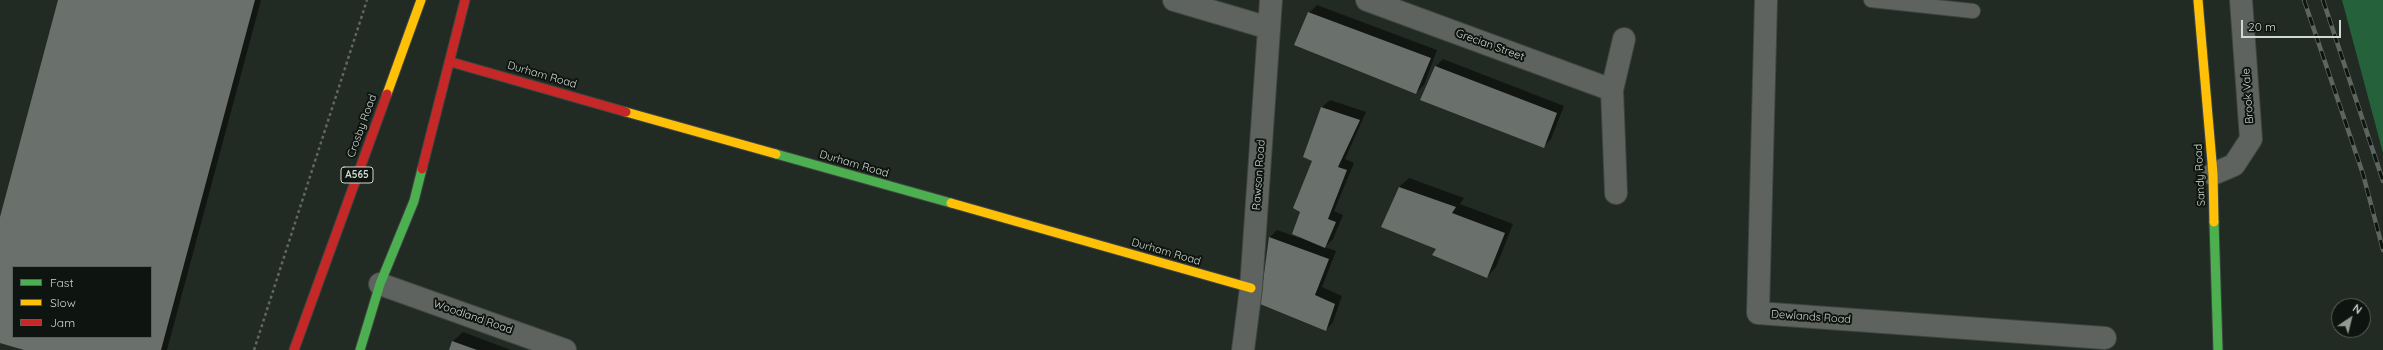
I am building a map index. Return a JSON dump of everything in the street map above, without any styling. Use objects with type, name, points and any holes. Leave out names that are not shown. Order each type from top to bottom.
[{"type":"main road","name":"Crosby Road","points":[[294,350],[421,0]]},
{"type":"main road","points":[[360,350],[380,284],[414,201],[451,62],[465,0]]},
{"type":"main road","name":"Sandy Road","points":[[2198,0],[2213,174],[2218,350]]},
{"type":"main road","name":"Durham Road","points":[[451,62],[1251,288]]},
{"type":"street","points":[[1174,0],[1269,28]]},
{"type":"street","name":"Rawson Road","points":[[1243,350],[1251,288],[1271,0]]},
{"type":"street","name":"Grecian Street","points":[[1367,0],[1612,90]]},
{"type":"street","name":"Dewlands Road","points":[[1766,0],[1758,313],[2105,338]]},
{"type":"street","name":"Brook Vale","points":[[2213,174],[2234,165],[2251,139],[2242,0]]},
{"type":"street","points":[[1616,193],[1612,90],[1624,39]]},
{"type":"street","name":"Woodland Road","points":[[380,284],[566,350]]},
{"type":"lane","points":[[1872,0],[1973,11]]},
{"type":"path","points":[[254,350],[366,0]]},
{"type":"green space","points":[[2342,0],[2383,0],[2383,153]]},
{"type":"building","points":[[58,0],[255,0],[161,350],[24,350],[0,343],[0,217]]},
{"type":"building","points":[[1308,12],[1431,58],[1416,94],[1294,45]]},
{"type":"building","points":[[1435,66],[1557,113],[1544,148],[1420,100]]},
{"type":"building","points":[[1321,107],[1360,120],[1338,167],[1347,170],[1328,219],[1336,222],[1325,248],[1292,234],[1300,212],[1293,208],[1312,161],[1303,157]]},
{"type":"building","points":[[1399,187],[1456,207],[1452,213],[1505,233],[1487,278],[1432,255],[1436,249],[1381,227]]},
{"type":"building","points":[[1269,237],[1329,259],[1315,295],[1335,304],[1326,331],[1260,304]]},
{"type":"building","points":[[452,341],[477,350],[449,350]]},
{"type":"railway","points":[[2304,0],[2363,174],[2383,250]]},
{"type":"railway","points":[[2323,0],[2383,181]]},
{"type":"traffic: fast","points":[[776,154],[951,203]]},
{"type":"traffic: fast","points":[[360,350],[380,284],[414,201],[422,169]]},
{"type":"traffic: fast","points":[[2214,222],[2218,350]]},
{"type":"traffic: slow","points":[[387,94],[421,0]]},
{"type":"traffic: slow","points":[[2198,0],[2213,174],[2214,222]]},
{"type":"traffic: slow","points":[[626,112],[776,154]]},
{"type":"traffic: slow","points":[[951,203],[1251,288]]},
{"type":"traffic: jam","points":[[422,169],[465,0]]},
{"type":"traffic: jam","points":[[451,62],[626,112]]},
{"type":"traffic: jam","points":[[294,350],[387,94]]}]
